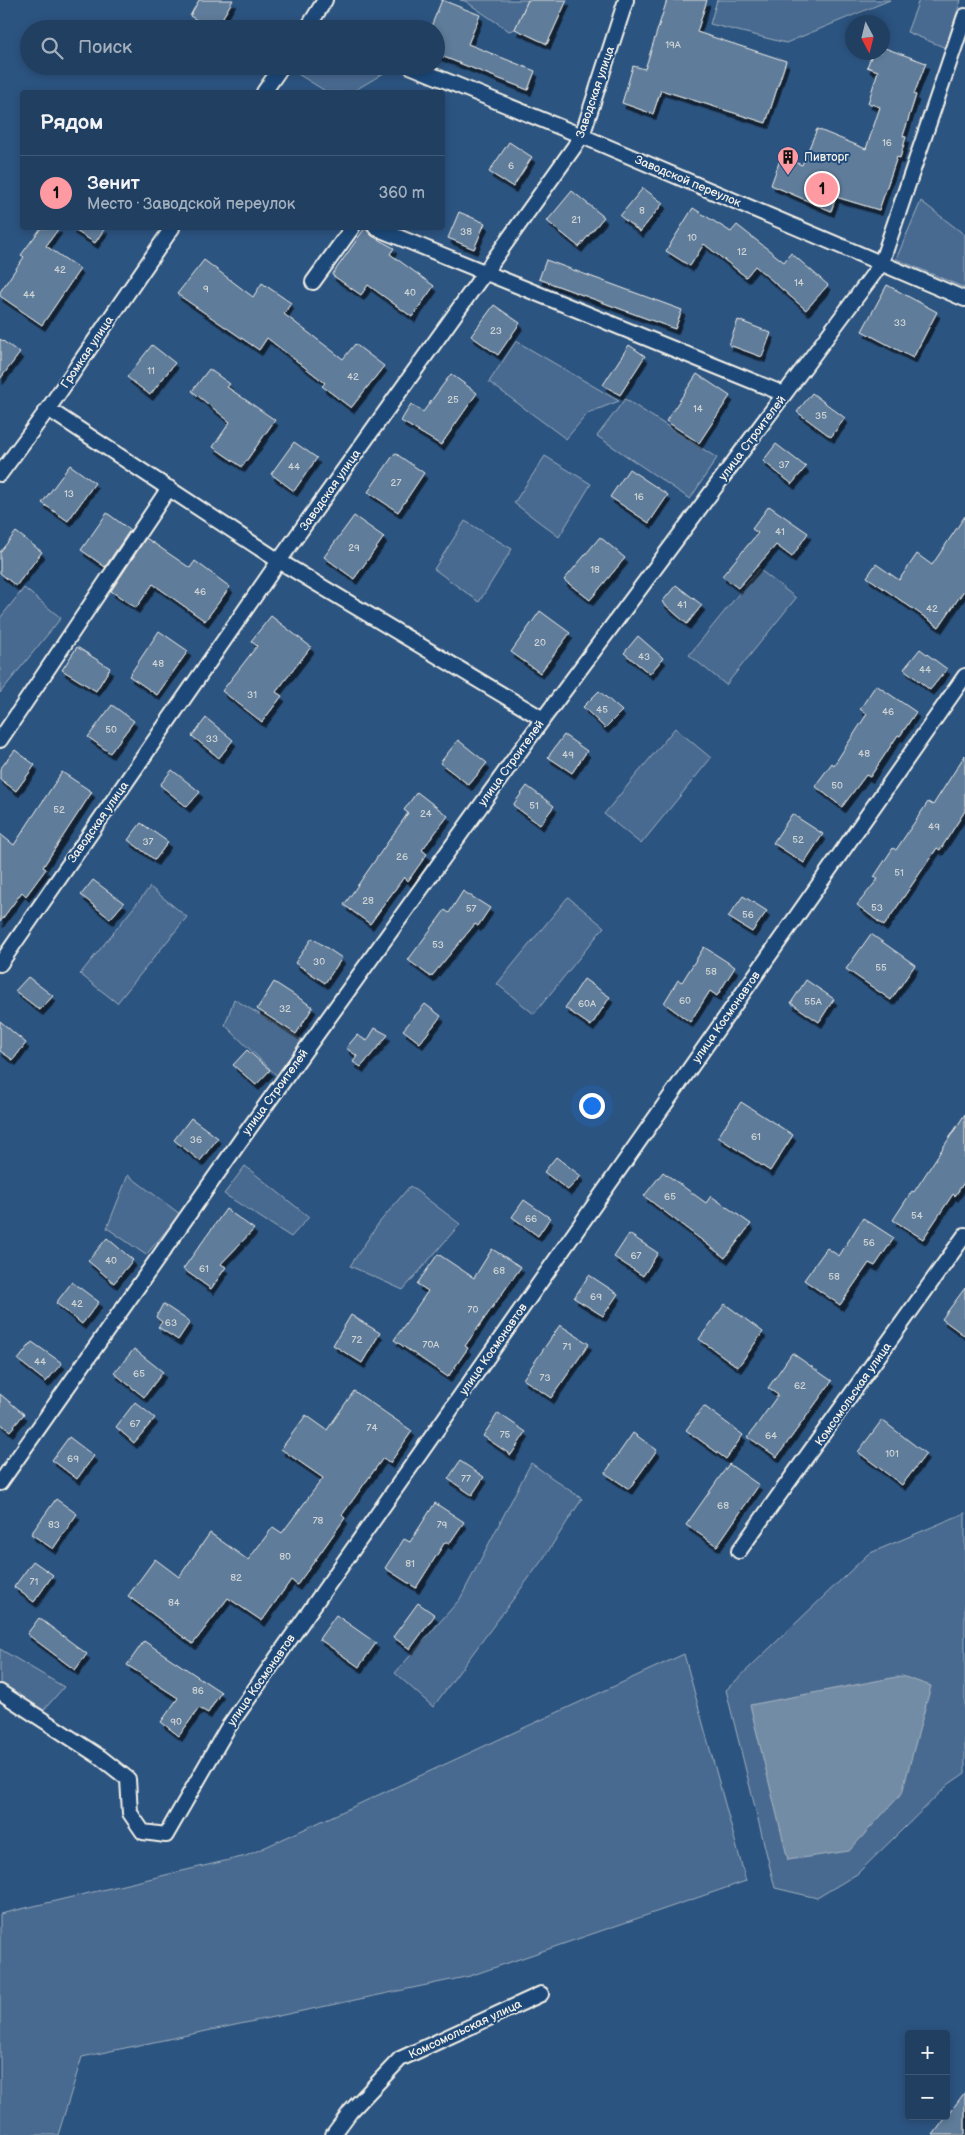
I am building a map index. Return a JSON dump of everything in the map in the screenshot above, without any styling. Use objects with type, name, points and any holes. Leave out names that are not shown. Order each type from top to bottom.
[{"type":"street","points":[[316,20],[325,0]]},
{"type":"street","name":"Заводская улица","points":[[0,964],[279,561],[582,136],[626,0]]},
{"type":"street","name":"улица Строителей","points":[[0,1483],[243,1137],[543,719],[881,264],[965,16]]},
{"type":"street","points":[[265,90],[276,75]]},
{"type":"street","name":"Заводской переулок","points":[[432,75],[582,136],[965,300]]},
{"type":"street","name":"Громкая улица","points":[[0,474],[48,409],[171,230]]},
{"type":"street","points":[[313,282],[351,230]]},
{"type":"street","points":[[381,230],[784,394]]},
{"type":"street","points":[[48,409],[279,561],[543,719]]},
{"type":"street","points":[[0,740],[169,488]]},
{"type":"street","name":"улица Космонавтов","points":[[0,1692],[100,1757],[128,1780],[130,1813],[143,1832],[166,1835],[227,1729],[965,676]]},
{"type":"street","name":"Комсомольская улица","points":[[740,1551],[965,1235]]},
{"type":"street","name":"Комсомольская улица","points":[[333,2135],[350,2112],[400,2059],[542,1994]]},
{"type":"shaded area","points":[[460,0],[528,0],[515,29],[509,31],[465,1]]},
{"type":"shaded area","points":[[717,0],[890,0],[854,15],[845,15],[845,19],[786,43],[710,24]]},
{"type":"shaded area","points":[[919,0],[961,0],[946,48],[907,32]]},
{"type":"shaded area","points":[[299,75],[381,75],[355,90],[324,90]]},
{"type":"shaded area","points":[[921,201],[965,235],[965,288],[896,259]]},
{"type":"shaded area","points":[[516,341],[619,401],[588,413],[566,439],[489,382]]},
{"type":"shaded area","points":[[625,399],[717,458],[690,499],[597,436]]},
{"type":"shaded area","points":[[545,456],[591,484],[559,537],[514,503]]},
{"type":"shaded area","points":[[465,521],[512,549],[479,602],[434,569]]},
{"type":"shaded area","points":[[759,569],[796,598],[726,685],[689,655]]},
{"type":"shaded area","points":[[24,588],[61,618],[0,693],[0,618]]},
{"type":"shaded area","points":[[675,728],[711,758],[641,844],[604,814]]},
{"type":"shaded area","points":[[150,887],[187,917],[117,1003],[80,974]]},
{"type":"shaded area","points":[[568,897],[604,927],[534,1014],[497,984]]},
{"type":"shaded area","points":[[234,999],[302,1040],[277,1076],[225,1025]]},
{"type":"shaded area","points":[[245,1166],[309,1217],[291,1237],[224,1194]]},
{"type":"shaded area","points":[[128,1175],[180,1214],[146,1255],[107,1228]]},
{"type":"shaded area","points":[[410,1186],[460,1224],[403,1290],[350,1266],[378,1224]]},
{"type":"shaded area","points":[[531,1463],[582,1499],[543,1559],[433,1707],[395,1673],[460,1599]]},
{"type":"shaded area","points":[[965,1513],[965,1773],[949,1784],[857,1874],[817,1898],[775,1888],[726,1690],[868,1554]]},
{"type":"shaded area","points":[[0,1649],[64,1687],[42,1712],[0,1685]]},
{"type":"shaded area","points":[[684,1654],[746,1881],[470,1976],[82,2057],[58,2135],[0,2135],[0,1914],[246,1856]]},
{"type":"shaded area","points":[[902,1676],[931,1686],[902,1793],[849,1851],[788,1860],[750,1705]]},
{"type":"building","points":[[199,0],[233,0],[221,20],[197,20],[190,16]]},
{"type":"building","points":[[442,0],[480,15],[468,44],[535,71],[528,90],[445,58],[445,20],[434,20]]},
{"type":"building","points":[[528,0],[567,0],[547,44],[515,29]]},
{"type":"building","points":[[667,0],[707,0],[697,32],[786,61],[766,123],[661,90],[653,114],[622,103],[633,66],[645,69]]},
{"type":"building","points":[[890,50],[926,63],[914,94],[916,95],[903,136],[906,137],[900,158],[897,157],[879,210],[836,197],[831,211],[771,185],[781,157],[802,165],[817,129],[866,149],[880,107],[868,103],[878,71],[867,67],[870,60],[890,60]]},
{"type":"building","points":[[509,142],[532,157],[513,187],[489,172]]},
{"type":"building","points":[[643,188],[663,203],[640,232],[620,216]]},
{"type":"building","points":[[572,191],[604,217],[579,247],[547,221]]},
{"type":"building","points":[[693,208],[731,232],[737,225],[784,262],[791,253],[828,285],[806,310],[755,266],[746,277],[704,244],[690,266],[666,251]]},
{"type":"building","points":[[459,212],[485,223],[474,249],[448,238]]},
{"type":"building","points":[[40,230],[58,230],[46,246],[80,269],[42,325],[0,296],[0,292],[24,257],[21,255]]},
{"type":"building","points":[[74,230],[104,230],[95,243]]},
{"type":"building","points":[[364,230],[367,230],[372,236],[394,248],[390,254],[434,286],[412,317],[368,285],[361,295],[332,275]]},
{"type":"building","points":[[204,260],[253,297],[262,283],[291,303],[284,314],[343,359],[355,344],[384,366],[351,408],[322,386],[325,383],[267,338],[259,350],[177,294]]},
{"type":"building","points":[[546,260],[682,310],[675,329],[539,279]]},
{"type":"building","points":[[887,285],[937,312],[913,358],[862,331]]},
{"type":"building","points":[[494,305],[520,323],[498,355],[471,336]]},
{"type":"building","points":[[738,320],[771,333],[762,357],[729,345]]},
{"type":"building","points":[[0,339],[20,353],[0,379]]},
{"type":"building","points":[[152,345],[175,363],[150,395],[127,377]]},
{"type":"building","points":[[629,345],[645,356],[620,395],[603,385]]},
{"type":"building","points":[[209,369],[230,384],[227,387],[275,420],[242,467],[213,447],[230,422],[192,391]]},
{"type":"building","points":[[451,374],[477,393],[441,445],[401,421],[411,404],[423,412]]},
{"type":"building","points":[[697,374],[730,396],[699,443],[666,421]]},
{"type":"building","points":[[812,393],[845,418],[831,437],[797,412]]},
{"type":"building","points":[[294,442],[317,458],[294,491],[271,474]]},
{"type":"building","points":[[776,444],[806,467],[792,484],[763,461]]},
{"type":"building","points":[[395,453],[424,473],[398,512],[368,492]]},
{"type":"building","points":[[70,465],[95,483],[68,521],[42,503]]},
{"type":"building","points":[[629,469],[668,495],[649,523],[610,497]]},
{"type":"building","points":[[769,506],[808,533],[792,557],[776,545],[738,588],[722,576],[758,533],[752,529]]},
{"type":"building","points":[[107,513],[130,530],[105,567],[81,550]]},
{"type":"building","points":[[354,516],[384,537],[354,579],[324,557]]},
{"type":"building","points":[[965,516],[965,589],[939,627],[867,577],[876,564],[899,580],[917,554],[932,565]]},
{"type":"building","points":[[16,532],[42,552],[16,586],[0,573],[0,552]]},
{"type":"building","points":[[600,537],[625,558],[590,600],[564,580]]},
{"type":"building","points":[[146,538],[190,568],[195,561],[230,587],[205,621],[153,584],[136,608],[111,591]]},
{"type":"building","points":[[676,585],[702,605],[687,624],[662,602]]},
{"type":"building","points":[[540,611],[570,633],[540,673],[511,652]]},
{"type":"building","points":[[271,616],[311,647],[276,692],[282,696],[262,722],[222,691],[257,646],[251,641]]},
{"type":"building","points":[[159,631],[188,651],[157,695],[129,676]]},
{"type":"building","points":[[638,636],[663,658],[650,674],[624,653]]},
{"type":"building","points":[[77,647],[110,668],[96,691],[62,670]]},
{"type":"building","points":[[920,649],[947,669],[930,690],[904,669]]},
{"type":"building","points":[[876,685],[916,712],[870,777],[866,775],[842,807],[815,786],[832,763],[834,765],[867,714],[860,709]]},
{"type":"building","points":[[599,691],[622,711],[605,728],[583,707]]},
{"type":"building","points":[[112,705],[134,721],[110,753],[88,737]]},
{"type":"building","points":[[206,718],[233,740],[219,758],[192,736]]},
{"type":"building","points":[[564,735],[587,751],[572,773],[548,757]]},
{"type":"building","points":[[458,740],[487,763],[469,785],[440,763]]},
{"type":"building","points":[[15,750],[35,765],[16,791],[0,779],[0,769]]},
{"type":"building","points":[[965,755],[965,811],[940,850],[937,848],[884,926],[857,905],[878,879],[874,877],[893,848],[896,850],[928,802],[933,805]]},
{"type":"building","points":[[172,770],[200,792],[187,807],[160,785]]},
{"type":"building","points":[[62,772],[92,792],[43,867],[46,869],[26,896],[22,892],[0,922],[0,834],[14,845]]},
{"type":"building","points":[[527,786],[554,806],[540,825],[513,805]]},
{"type":"building","points":[[417,792],[448,816],[422,850],[427,854],[408,881],[404,877],[370,924],[344,905],[408,813],[404,810]]},
{"type":"building","points":[[792,814],[823,834],[804,863],[773,843]]},
{"type":"building","points":[[141,823],[168,842],[155,860],[128,840]]},
{"type":"building","points":[[93,880],[124,903],[110,919],[81,895]]},
{"type":"building","points":[[463,891],[490,908],[478,926],[475,924],[431,977],[408,960],[445,910],[449,913]]},
{"type":"building","points":[[743,896],[767,911],[752,932],[728,917]]},
{"type":"building","points":[[871,934],[915,965],[891,1000],[846,969]]},
{"type":"building","points":[[312,938],[342,958],[325,983],[295,963]]},
{"type":"building","points":[[704,947],[735,967],[717,996],[710,991],[690,1022],[664,1003],[678,980],[682,982]]},
{"type":"building","points":[[28,977],[53,996],[40,1010],[15,991]]},
{"type":"building","points":[[584,979],[610,997],[591,1026],[565,1008]]},
{"type":"building","points":[[806,980],[834,999],[819,1022],[791,1003]]},
{"type":"building","points":[[274,982],[313,1007],[296,1034],[257,1009]]},
{"type":"building","points":[[425,1004],[441,1016],[420,1043],[403,1030]]},
{"type":"building","points":[[0,1021],[26,1043],[13,1060],[0,1051]]},
{"type":"building","points":[[375,1028],[388,1035],[361,1067],[353,1062],[357,1056],[346,1048],[357,1035],[367,1041]]},
{"type":"building","points":[[247,1050],[270,1070],[256,1085],[233,1065]]},
{"type":"building","points":[[741,1102],[793,1135],[770,1171],[718,1137]]},
{"type":"building","points":[[965,1114],[965,1181],[955,1196],[953,1194],[923,1239],[893,1220],[912,1191],[914,1192]]},
{"type":"building","points":[[191,1118],[218,1138],[200,1161],[174,1140]]},
{"type":"building","points":[[556,1157],[581,1176],[568,1190],[544,1172]]},
{"type":"building","points":[[663,1172],[706,1203],[711,1196],[751,1224],[725,1258],[644,1196]]},
{"type":"building","points":[[524,1200],[550,1218],[538,1236],[512,1217]]},
{"type":"building","points":[[226,1209],[254,1229],[221,1264],[226,1267],[211,1289],[183,1269]]},
{"type":"building","points":[[863,1218],[894,1238],[875,1266],[869,1263],[840,1305],[804,1280],[827,1248],[839,1256]]},
{"type":"building","points":[[629,1234],[658,1253],[643,1276],[614,1257]]},
{"type":"building","points":[[107,1238],[133,1260],[114,1283],[88,1261]]},
{"type":"building","points":[[492,1249],[521,1267],[465,1346],[468,1348],[448,1377],[394,1340],[428,1291],[417,1284],[438,1254],[474,1278]]},
{"type":"building","points":[[589,1275],[618,1294],[603,1316],[574,1298]]},
{"type":"building","points":[[72,1282],[99,1302],[82,1324],[56,1303]]},
{"type":"building","points":[[965,1288],[965,1336],[942,1319]]},
{"type":"building","points":[[163,1304],[190,1322],[178,1340],[158,1327],[162,1322],[156,1317]]},
{"type":"building","points":[[725,1304],[763,1332],[738,1367],[699,1339]]},
{"type":"building","points":[[351,1315],[380,1333],[362,1363],[333,1345]]},
{"type":"building","points":[[560,1325],[589,1344],[551,1398],[523,1379]]},
{"type":"building","points":[[32,1342],[62,1363],[46,1382],[18,1360]]},
{"type":"building","points":[[134,1349],[163,1372],[144,1397],[114,1373]]},
{"type":"building","points":[[792,1353],[832,1381],[777,1457],[748,1437],[778,1395],[768,1388]]},
{"type":"building","points":[[354,1391],[412,1431],[390,1463],[383,1458],[342,1515],[345,1518],[297,1585],[291,1580],[262,1621],[228,1598],[193,1644],[128,1596],[155,1559],[179,1577],[210,1533],[248,1560],[273,1527],[282,1533],[323,1478],[281,1449],[306,1415],[327,1430]]},
{"type":"building","points":[[0,1394],[24,1414],[10,1431],[0,1423]]},
{"type":"building","points":[[135,1402],[155,1418],[134,1443],[116,1427]]},
{"type":"building","points":[[704,1406],[743,1435],[726,1459],[686,1430]]},
{"type":"building","points":[[498,1413],[526,1432],[511,1455],[483,1436]]},
{"type":"building","points":[[882,1420],[926,1454],[902,1485],[858,1452]]},
{"type":"building","points":[[633,1433],[657,1450],[629,1489],[605,1473]]},
{"type":"building","points":[[69,1437],[94,1456],[77,1479],[52,1460]]},
{"type":"building","points":[[460,1461],[484,1477],[472,1495],[448,1479]]},
{"type":"building","points":[[729,1464],[759,1485],[717,1546],[686,1525]]},
{"type":"building","points":[[56,1499],[77,1514],[53,1549],[31,1534]]},
{"type":"building","points":[[435,1503],[464,1522],[449,1544],[445,1542],[416,1588],[385,1568],[404,1539],[410,1542]]},
{"type":"building","points":[[33,1561],[53,1575],[34,1602],[14,1587]]},
{"type":"building","points":[[418,1603],[435,1615],[410,1649],[393,1637]]},
{"type":"building","points":[[336,1615],[376,1643],[359,1667],[319,1639]]},
{"type":"building","points":[[39,1618],[87,1654],[75,1670],[27,1634]]},
{"type":"building","points":[[144,1641],[221,1692],[208,1713],[199,1708],[179,1736],[161,1722],[178,1698],[127,1665]]},
{"type":"building","points":[[965,2092],[965,2135],[933,2135],[944,2120],[950,2120],[950,2112]]},
{"type":"place","name":"Пивторг","points":[[788,176]]},
{"type":"place","name":"Зенит","points":[[822,189]]}]
